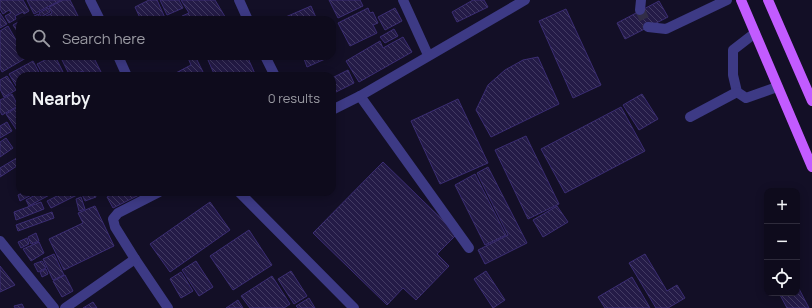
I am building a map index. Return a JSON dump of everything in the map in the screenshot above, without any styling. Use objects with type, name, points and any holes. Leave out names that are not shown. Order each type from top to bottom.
[{"type":"main road","points":[[741,0],[812,167]]},
{"type":"main road","points":[[768,0],[812,101]]},
{"type":"street","points":[[90,0],[98,16]]},
{"type":"street","points":[[239,0],[246,16]]},
{"type":"street","points":[[403,0],[428,55]]},
{"type":"street","points":[[336,108],[360,96],[428,55],[525,0]]},
{"type":"street","points":[[648,27],[666,29],[727,0]]},
{"type":"street","points":[[754,33],[733,50],[733,74],[737,92],[746,98],[777,87]]},
{"type":"street","points":[[120,60],[125,72]]},
{"type":"street","points":[[268,60],[273,72]]},
{"type":"street","points":[[690,117],[737,92]]},
{"type":"street","points":[[360,96],[469,248]]},
{"type":"street","points":[[151,196],[118,213],[113,219],[115,227],[168,308]]},
{"type":"street","points":[[243,196],[354,308]]},
{"type":"street","points":[[0,241],[54,308]]},
{"type":"street","points":[[65,308],[135,259]]},
{"type":"building","points":[[0,0],[23,0],[29,11],[15,16],[16,19],[9,23],[5,16],[11,13],[9,10],[3,14],[0,9]]},
{"type":"building","points":[[27,0],[61,0],[34,14]]},
{"type":"building","points":[[63,0],[70,0],[78,16],[46,16],[52,13],[49,7]]},
{"type":"building","points":[[149,0],[157,0],[164,16],[139,16],[135,7]]},
{"type":"building","points":[[160,0],[179,0],[183,8],[167,15]]},
{"type":"building","points":[[181,0],[215,0],[225,16],[182,16],[189,13]]},
{"type":"building","points":[[329,0],[360,0],[363,6],[338,18]]},
{"type":"building","points":[[473,0],[484,0],[488,7],[457,22],[452,12]]},
{"type":"building","points":[[659,1],[668,17],[625,39],[617,23]]},
{"type":"building","points":[[311,6],[315,16],[288,16]]},
{"type":"building","points":[[48,8],[50,12],[43,16],[40,16],[39,13]]},
{"type":"building","points":[[368,8],[370,13],[373,12],[378,23],[373,25],[377,33],[350,46],[338,23]]},
{"type":"building","points":[[395,8],[402,21],[385,30],[378,17]]},
{"type":"building","points":[[566,9],[601,85],[573,98],[539,21]]},
{"type":"building","points":[[0,13],[7,24],[0,28]]},
{"type":"building","points":[[8,26],[16,40],[16,60],[23,60],[2,72],[0,68],[0,31]]},
{"type":"building","points":[[394,29],[398,36],[385,43],[380,37]]},
{"type":"building","points":[[403,37],[412,52],[359,82],[346,61],[380,41],[383,48]]},
{"type":"building","points":[[538,57],[559,104],[491,137],[476,110],[488,85],[505,70],[523,60]]},
{"type":"building","points":[[45,60],[57,60],[63,72],[41,72],[37,64]]},
{"type":"building","points":[[62,60],[95,60],[101,72],[83,71],[68,72]]},
{"type":"building","points":[[189,60],[197,60],[203,72],[178,72],[191,65]]},
{"type":"building","points":[[208,60],[249,60],[254,72],[213,72]]},
{"type":"building","points":[[304,60],[323,60],[307,67]]},
{"type":"building","points":[[33,61],[39,72],[16,72],[16,86],[9,74]]},
{"type":"building","points":[[348,70],[354,83],[336,92],[336,76]]},
{"type":"building","points":[[7,76],[16,90],[4,97],[0,89],[0,80]]},
{"type":"building","points":[[12,94],[16,102],[16,107],[2,115],[0,111],[0,100]]},
{"type":"building","points":[[642,94],[658,119],[639,130],[623,105]]},
{"type":"building","points":[[458,99],[488,163],[440,184],[411,121]]},
{"type":"building","points":[[621,107],[645,151],[565,193],[541,149]]},
{"type":"building","points":[[16,108],[16,129],[6,114]]},
{"type":"building","points":[[7,122],[12,131],[0,138],[0,126]]},
{"type":"building","points":[[526,136],[559,204],[528,219],[495,150]]},
{"type":"building","points":[[6,138],[13,148],[0,157],[0,142]]},
{"type":"building","points":[[16,158],[16,167],[0,177],[0,168]]},
{"type":"building","points":[[383,162],[457,234],[437,254],[449,266],[416,300],[403,288],[387,305],[313,233]]},
{"type":"building","points":[[488,167],[527,243],[485,264],[478,250],[508,235],[477,173]]},
{"type":"building","points":[[475,174],[506,235],[485,245],[455,185]]},
{"type":"building","points":[[18,196],[29,196],[20,201]]},
{"type":"building","points":[[34,196],[48,196],[29,206],[26,200]]},
{"type":"building","points":[[57,196],[75,196],[51,208],[47,201]]},
{"type":"building","points":[[83,196],[96,196],[96,197],[85,201]]},
{"type":"building","points":[[109,196],[137,196],[113,208],[107,197]]},
{"type":"building","points":[[81,197],[85,209],[79,211],[76,199]]},
{"type":"building","points":[[41,202],[44,209],[16,220],[14,212]]},
{"type":"building","points":[[210,202],[230,230],[170,272],[150,244]]},
{"type":"building","points":[[95,206],[114,246],[64,270],[49,239],[83,223],[78,213]]},
{"type":"building","points":[[557,206],[568,222],[543,237],[533,220]]},
{"type":"building","points":[[52,212],[54,218],[18,231],[16,225]]},
{"type":"building","points":[[249,230],[272,265],[233,290],[210,256]]},
{"type":"building","points":[[36,233],[39,241],[31,244],[28,237]]},
{"type":"building","points":[[27,238],[29,244],[21,248],[18,242]]},
{"type":"building","points":[[39,242],[44,253],[31,261],[23,249]]},
{"type":"building","points":[[54,254],[64,275],[53,280],[43,259]]},
{"type":"building","points":[[645,254],[667,291],[677,285],[685,298],[668,308],[656,308],[629,263]]},
{"type":"building","points":[[42,261],[46,268],[38,272],[34,264]]},
{"type":"building","points":[[196,261],[213,287],[199,296],[182,270]]},
{"type":"building","points":[[0,266],[15,285],[0,292]]},
{"type":"building","points":[[46,269],[48,274],[42,277],[40,272]]},
{"type":"building","points":[[291,271],[307,296],[294,304],[278,279]]},
{"type":"building","points":[[486,271],[505,300],[493,308],[474,279]]},
{"type":"building","points":[[181,272],[193,291],[181,298],[170,279]]},
{"type":"building","points":[[65,275],[73,291],[62,297],[53,281]]},
{"type":"building","points":[[272,276],[290,304],[284,308],[250,308],[241,296]]},
{"type":"building","points":[[632,277],[650,308],[605,308],[598,297]]},
{"type":"building","points":[[800,291],[809,308],[787,308],[781,296],[800,296]]},
{"type":"building","points":[[309,298],[315,308],[298,308],[296,306]]},
{"type":"building","points":[[238,300],[243,308],[226,308]]},
{"type":"building","points":[[93,302],[97,308],[83,308]]},
{"type":"building","points":[[22,304],[24,308],[15,308],[14,306]]},
{"type":"tunnel","points":[[640,10],[648,27]]}]
